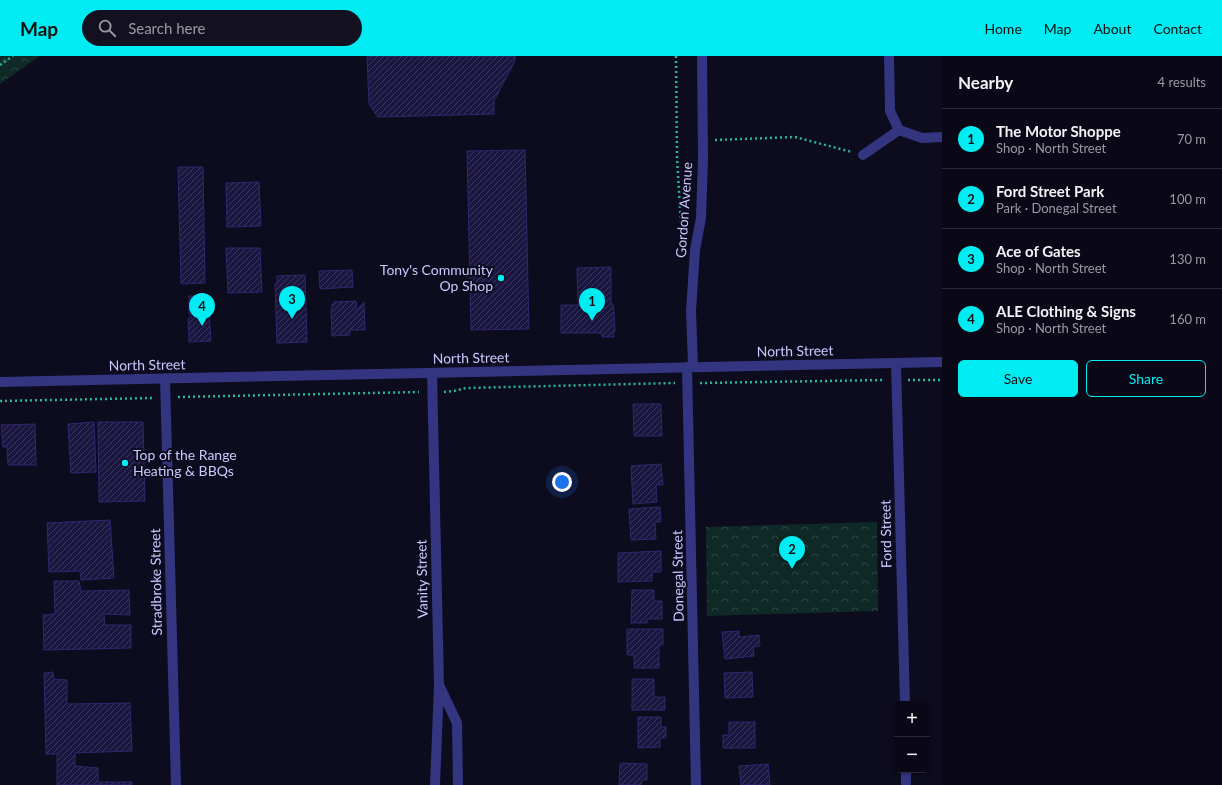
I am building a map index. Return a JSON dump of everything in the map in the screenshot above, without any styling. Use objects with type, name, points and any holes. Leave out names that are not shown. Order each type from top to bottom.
[{"type":"street","name":"Gordon Avenue","points":[[690,367],[691,310],[695,250],[701,218],[702,56]]},
{"type":"street","points":[[889,56],[890,111],[900,130],[922,138],[942,137]]},
{"type":"street","points":[[863,155],[900,130]]},
{"type":"street","name":"North Street","points":[[0,382],[942,362]]},
{"type":"street","name":"Ford Street","points":[[896,363],[904,701]]},
{"type":"street","name":"Donegal Street","points":[[690,367],[688,383],[696,785]]},
{"type":"street","name":"Vanity Street","points":[[432,373],[439,685],[435,785]]},
{"type":"street","name":"Stradbroke Street","points":[[165,379],[176,785]]},
{"type":"street","points":[[439,685],[457,723],[458,785]]},
{"type":"street","points":[[906,773],[906,783]]},
{"type":"path","points":[[0,65],[13,56]]},
{"type":"path","points":[[676,56],[677,157],[682,226],[695,250]]},
{"type":"path","points":[[702,141],[795,137],[863,155]]},
{"type":"path","points":[[0,401],[454,392],[474,388],[669,382],[942,380]]},
{"type":"green space","points":[[0,56],[40,56],[0,84]]},
{"type":"green space","points":[[877,522],[878,611],[707,616],[706,527]]},
{"type":"building","points":[[367,56],[515,56],[515,61],[494,101],[494,114],[378,117],[369,104]]},
{"type":"building","points":[[525,150],[529,329],[471,330],[467,151]]},
{"type":"building","points":[[178,167],[203,167],[205,283],[181,284]]},
{"type":"building","points":[[259,182],[261,226],[227,227],[226,183]]},
{"type":"building","points":[[226,248],[260,248],[262,292],[228,293]]},
{"type":"building","points":[[611,267],[611,304],[613,304],[614,310],[614,337],[602,337],[602,333],[561,333],[561,305],[578,305],[577,268]]},
{"type":"building","points":[[352,270],[353,287],[320,289],[319,271]]},
{"type":"building","points":[[305,275],[307,342],[277,343],[275,284],[277,284],[277,276]]},
{"type":"building","points":[[189,296],[208,296],[211,341],[189,342],[188,318],[191,318],[191,315],[189,314]]},
{"type":"building","points":[[356,301],[357,310],[364,302],[365,330],[350,330],[350,335],[332,336],[332,304],[335,304],[334,302]]},
{"type":"building","points":[[633,404],[661,404],[662,436],[634,436]]},
{"type":"building","points":[[94,422],[96,472],[71,473],[68,424]]},
{"type":"building","points":[[98,422],[143,422],[145,501],[99,502]]},
{"type":"building","points":[[35,424],[36,465],[8,465],[7,447],[3,447],[1,425]]},
{"type":"building","points":[[661,464],[663,485],[656,485],[657,502],[633,504],[631,466]]},
{"type":"building","points":[[660,507],[661,522],[655,522],[656,539],[631,540],[629,509]]},
{"type":"building","points":[[110,520],[114,578],[81,580],[80,571],[49,572],[47,523]]},
{"type":"building","points":[[661,551],[661,572],[652,572],[652,581],[618,582],[618,553]]},
{"type":"building","points":[[54,581],[79,581],[81,591],[129,590],[130,615],[104,614],[105,625],[131,625],[131,648],[44,650],[43,615],[55,614]]},
{"type":"building","points":[[632,590],[654,590],[654,601],[662,601],[662,619],[647,619],[647,623],[631,623]]},
{"type":"building","points":[[627,629],[663,629],[663,645],[659,645],[659,668],[634,668],[634,655],[627,655]]},
{"type":"building","points":[[739,631],[739,637],[759,635],[760,646],[753,647],[754,656],[725,659],[722,632]]},
{"type":"building","points":[[53,672],[54,679],[67,680],[67,704],[130,703],[132,751],[75,753],[75,766],[98,768],[98,782],[132,782],[132,785],[57,785],[57,754],[46,754],[44,673]]},
{"type":"building","points":[[752,672],[753,697],[725,698],[724,673]]},
{"type":"building","points":[[632,679],[654,679],[654,697],[665,697],[665,710],[632,710]]},
{"type":"building","points":[[638,717],[661,717],[661,727],[666,727],[666,738],[660,738],[660,747],[638,748]]},
{"type":"building","points":[[729,722],[755,722],[755,748],[723,748],[723,735],[729,735]]},
{"type":"building","points":[[620,763],[647,764],[647,780],[642,780],[641,785],[619,785]]},
{"type":"building","points":[[768,764],[770,785],[741,785],[739,766]]},
{"type":"place","name":"Tony's Community Op Shop","points":[[501,278]]},
{"type":"place","name":"Ace of Gates","points":[[292,319]]},
{"type":"place","name":"The Motor Shoppe","points":[[592,321]]},
{"type":"place","name":"ALE Clothing & Signs","points":[[202,326]]},
{"type":"place","name":"Top of the Range Heating & BBQs","points":[[125,463]]},
{"type":"place","name":"Ford Street Park","points":[[792,569]]}]
